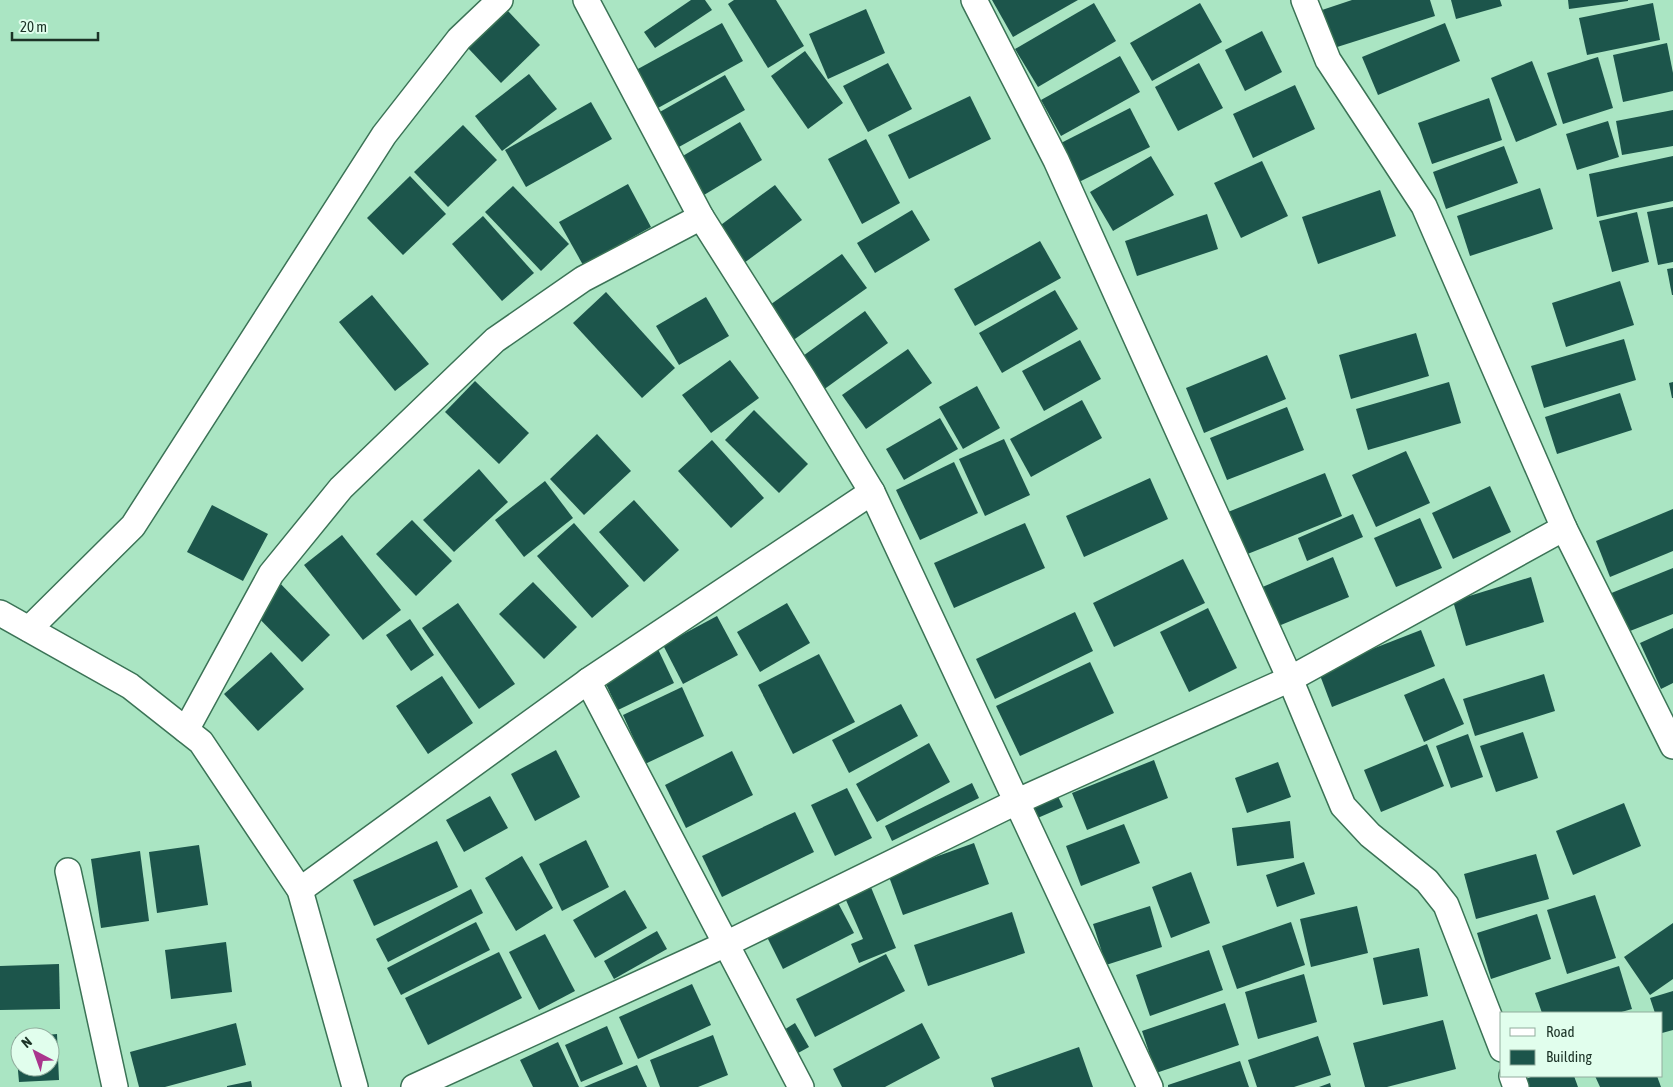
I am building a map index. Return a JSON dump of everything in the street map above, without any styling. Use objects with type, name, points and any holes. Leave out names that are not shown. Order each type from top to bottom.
[{"type":"street","points":[[29,629],[134,526],[384,135],[459,39],[500,0]]},
{"type":"street","points":[[586,0],[701,217],[804,378],[872,492],[1150,1087]]},
{"type":"street","points":[[974,0],[1056,160],[1290,679],[1343,806],[1370,835],[1427,881],[1446,905],[1500,1044]]},
{"type":"street","points":[[1304,0],[1328,60],[1424,206],[1564,528],[1673,746]]},
{"type":"street","points":[[186,730],[271,574],[341,488],[495,340],[583,279],[701,217]]},
{"type":"street","points":[[300,890],[588,681],[872,492]]},
{"type":"street","points":[[414,1087],[726,944],[1018,801],[1290,679],[1564,528]]},
{"type":"street","points":[[0,613],[130,686],[201,742],[300,890],[355,1087]]},
{"type":"street","points":[[588,681],[801,1087]]},
{"type":"street","points":[[68,871],[115,1087]]},
{"type":"building","points":[[691,0],[705,0],[712,10],[655,48],[644,32]]},
{"type":"building","points":[[734,0],[776,0],[804,46],[768,68],[728,4]]},
{"type":"building","points":[[992,0],[1078,0],[1013,37]]},
{"type":"building","points":[[1352,0],[1430,0],[1435,16],[1334,48],[1322,10]]},
{"type":"building","points":[[1451,0],[1500,0],[1502,6],[1456,19]]},
{"type":"building","points":[[1568,0],[1628,0],[1628,1],[1569,9]]},
{"type":"building","points":[[1094,3],[1116,41],[1038,87],[1015,49]]},
{"type":"building","points":[[1200,3],[1222,42],[1152,81],[1130,43]]},
{"type":"building","points":[[1653,3],[1660,40],[1587,55],[1579,18]]},
{"type":"building","points":[[866,9],[885,53],[828,79],[809,34]]},
{"type":"building","points":[[507,10],[540,45],[501,83],[468,48]]},
{"type":"building","points":[[722,23],[743,61],[658,108],[636,70]]},
{"type":"building","points":[[1445,23],[1460,61],[1378,95],[1362,57]]},
{"type":"building","points":[[1262,31],[1282,72],[1245,91],[1225,50]]},
{"type":"building","points":[[1667,43],[1673,73],[1673,91],[1623,102],[1613,55]]},
{"type":"building","points":[[805,51],[843,103],[808,129],[771,76]]},
{"type":"building","points":[[1120,56],[1140,92],[1061,136],[1041,100]]},
{"type":"building","points":[[1598,57],[1613,108],[1563,124],[1547,73]]},
{"type":"building","points":[[1532,61],[1557,125],[1516,142],[1491,78]]},
{"type":"building","points":[[888,63],[912,109],[868,132],[843,86]]},
{"type":"building","points":[[1199,63],[1223,108],[1178,131],[1155,87]]},
{"type":"building","points":[[529,74],[557,109],[502,151],[475,116]]},
{"type":"building","points":[[725,75],[745,110],[670,152],[651,117]]},
{"type":"building","points":[[1295,85],[1315,129],[1253,158],[1233,114]]},
{"type":"building","points":[[970,96],[991,139],[909,179],[888,135]]},
{"type":"building","points":[[1489,98],[1502,140],[1432,164],[1418,123]]},
{"type":"building","points":[[591,102],[612,139],[526,187],[505,150]]},
{"type":"building","points":[[1130,108],[1150,147],[1079,182],[1059,144]]},
{"type":"building","points":[[1673,110],[1673,146],[1622,155],[1616,121]]},
{"type":"building","points":[[1608,121],[1619,157],[1577,170],[1566,134]]},
{"type":"building","points":[[740,122],[762,160],[699,198],[676,160]]},
{"type":"building","points":[[463,125],[497,160],[448,207],[414,172]]},
{"type":"building","points":[[866,139],[900,203],[862,224],[828,159]]},
{"type":"building","points":[[1504,146],[1518,183],[1446,209],[1433,172]]},
{"type":"building","points":[[1151,156],[1174,195],[1113,231],[1090,192]]},
{"type":"building","points":[[1673,156],[1673,201],[1597,217],[1589,174]]},
{"type":"building","points":[[1262,161],[1288,216],[1241,238],[1214,183]]},
{"type":"building","points":[[410,176],[446,214],[403,255],[367,218]]},
{"type":"building","points":[[628,184],[651,227],[583,265],[559,222]]},
{"type":"building","points":[[775,185],[802,220],[736,269],[710,233]]},
{"type":"building","points":[[513,186],[569,244],[541,271],[485,212]]},
{"type":"building","points":[[1540,188],[1553,229],[1470,256],[1457,216]]},
{"type":"building","points":[[1380,190],[1396,236],[1318,264],[1302,217]]},
{"type":"building","points":[[1673,207],[1673,262],[1658,265],[1647,212]]},
{"type":"building","points":[[912,210],[930,240],[875,273],[857,243]]},
{"type":"building","points":[[1637,212],[1649,262],[1612,272],[1599,221]]},
{"type":"building","points":[[1207,214],[1218,249],[1137,276],[1125,241]]},
{"type":"building","points":[[483,216],[534,273],[502,301],[452,244]]},
{"type":"building","points":[[1040,241],[1061,278],[975,326],[954,289]]},
{"type":"building","points":[[842,254],[867,288],[785,346],[760,312]]},
{"type":"building","points":[[1673,268],[1673,295],[1672,295],[1667,269]]},
{"type":"building","points":[[1620,281],[1634,325],[1566,347],[1552,303]]},
{"type":"building","points":[[1055,290],[1078,329],[1002,373],[979,333]]},
{"type":"building","points":[[606,292],[675,368],[642,398],[573,323]]},
{"type":"building","points":[[372,295],[429,364],[395,391],[339,322]]},
{"type":"building","points":[[706,297],[729,336],[679,365],[656,326]]},
{"type":"building","points":[[865,311],[888,343],[819,393],[796,361]]},
{"type":"building","points":[[1416,333],[1429,376],[1351,399],[1339,355]]},
{"type":"building","points":[[1624,339],[1636,380],[1544,408],[1531,366]]},
{"type":"building","points":[[1080,340],[1101,379],[1044,411],[1022,371]]},
{"type":"building","points":[[908,349],[932,383],[866,429],[842,395]]},
{"type":"building","points":[[1267,355],[1286,399],[1204,433],[1186,388]]},
{"type":"building","points":[[730,360],[759,398],[711,433],[682,395]]},
{"type":"building","points":[[475,381],[529,433],[499,464],[445,412]]},
{"type":"building","points":[[1449,382],[1461,423],[1368,450],[1356,409]]},
{"type":"building","points":[[1673,382],[1673,398],[1672,398],[1669,383]]},
{"type":"building","points":[[977,386],[1000,428],[963,449],[939,407]]},
{"type":"building","points":[[1620,393],[1632,430],[1557,454],[1545,417]]},
{"type":"building","points":[[1082,400],[1102,438],[1031,477],[1010,439]]},
{"type":"building","points":[[1287,407],[1304,450],[1227,480],[1210,438]]},
{"type":"building","points":[[754,410],[808,464],[779,493],[725,440]]},
{"type":"building","points":[[940,418],[958,449],[904,480],[886,449]]},
{"type":"building","points":[[597,434],[631,471],[584,515],[550,479]]},
{"type":"building","points":[[1004,439],[1030,495],[985,516],[959,459]]},
{"type":"building","points":[[712,440],[764,498],[731,528],[678,471]]},
{"type":"building","points":[[1406,451],[1430,503],[1376,527],[1352,475]]},
{"type":"building","points":[[954,462],[978,513],[920,540],[896,490]]},
{"type":"building","points":[[479,469],[508,502],[454,552],[423,520]]},
{"type":"building","points":[[1325,473],[1342,516],[1245,555],[1228,512]]},
{"type":"building","points":[[1150,478],[1168,519],[1084,557],[1066,516]]},
{"type":"building","points":[[545,481],[573,518],[524,557],[495,520]]},
{"type":"building","points":[[1490,486],[1511,532],[1453,559],[1432,513]]},
{"type":"building","points":[[634,500],[679,550],[644,582],[599,532]]},
{"type":"building","points":[[212,505],[268,534],[243,581],[187,552]]},
{"type":"building","points":[[1673,509],[1673,551],[1610,577],[1596,541]]},
{"type":"building","points":[[1353,514],[1363,537],[1307,561],[1298,538]]},
{"type":"building","points":[[1420,518],[1442,568],[1396,587],[1374,538]]},
{"type":"building","points":[[412,520],[452,561],[416,596],[376,554]]},
{"type":"building","points":[[574,523],[629,586],[592,618],[537,556]]},
{"type":"building","points":[[1025,523],[1045,568],[954,608],[934,563]]},
{"type":"building","points":[[342,535],[401,610],[363,640],[304,565]]},
{"type":"building","points":[[1333,557],[1349,597],[1276,627],[1260,588]]},
{"type":"building","points":[[1183,559],[1205,603],[1114,647],[1093,603]]},
{"type":"building","points":[[1673,568],[1673,614],[1625,633],[1609,594]]},
{"type":"building","points":[[1531,577],[1544,622],[1466,646],[1453,601]]},
{"type":"building","points":[[275,578],[330,635],[302,662],[247,606]]},
{"type":"building","points":[[533,582],[577,627],[544,659],[499,614]]},
{"type":"building","points":[[458,603],[515,684],[479,709],[422,628]]},
{"type":"building","points":[[787,603],[810,643],[760,672],[737,632]]},
{"type":"building","points":[[1208,608],[1237,668],[1189,692],[1160,632]]},
{"type":"building","points":[[1075,612],[1093,651],[995,699],[976,659]]},
{"type":"building","points":[[717,616],[738,655],[683,684],[663,645]]},
{"type":"building","points":[[410,619],[434,655],[411,671],[386,635]]},
{"type":"building","points":[[1673,628],[1673,683],[1661,689],[1640,643]]},
{"type":"building","points":[[1421,630],[1435,666],[1332,707],[1318,670]]},
{"type":"building","points":[[656,645],[674,683],[618,710],[600,671]]},
{"type":"building","points":[[271,652],[304,689],[258,731],[224,694]]},
{"type":"building","points":[[819,654],[855,722],[793,754],[758,685]]},
{"type":"building","points":[[1090,662],[1114,713],[1020,756],[996,706]]},
{"type":"building","points":[[1544,674],[1555,711],[1475,736],[1463,699]]},
{"type":"building","points":[[442,676],[473,723],[428,754],[396,706]]},
{"type":"building","points":[[1444,678],[1464,724],[1424,742],[1404,695]]},
{"type":"building","points":[[682,687],[704,736],[645,764],[623,715]]},
{"type":"building","points":[[901,704],[918,736],[849,773],[832,740]]},
{"type":"building","points":[[1523,732],[1538,778],[1496,792],[1480,746]]},
{"type":"building","points":[[1468,734],[1483,777],[1451,788],[1436,746]]},
{"type":"building","points":[[929,743],[950,782],[877,822],[856,784]]},
{"type":"building","points":[[1427,744],[1444,786],[1381,812],[1364,770]]},
{"type":"building","points":[[556,750],[580,797],[535,821],[511,774]]},
{"type":"building","points":[[732,751],[753,795],[686,828],[665,785]]},
{"type":"building","points":[[1154,760],[1168,798],[1087,830],[1072,793]]},
{"type":"building","points":[[1278,762],[1291,797],[1247,813],[1235,778]]},
{"type":"building","points":[[972,783],[979,798],[892,841],[885,826]]},
{"type":"building","points":[[847,788],[872,838],[835,856],[811,805]]},
{"type":"building","points":[[1054,788],[1063,807],[1033,820],[1024,802]]},
{"type":"building","points":[[490,796],[508,828],[464,852],[446,820]]},
{"type":"building","points":[[1624,803],[1641,846],[1573,875],[1556,831]]},
{"type":"building","points":[[795,812],[814,852],[722,897],[702,856]]},
{"type":"building","points":[[1290,821],[1294,858],[1237,866],[1232,828]]},
{"type":"building","points":[[1124,824],[1140,863],[1081,886],[1066,846]]},
{"type":"building","points":[[586,840],[609,887],[562,911],[539,864]]},
{"type":"building","points":[[437,841],[458,887],[374,926],[353,880]]},
{"type":"building","points":[[974,843],[989,884],[903,915],[888,874]]},
{"type":"building","points":[[199,845],[208,905],[157,913],[149,852]]},
{"type":"building","points":[[140,851],[149,921],[101,928],[91,859]]},
{"type":"building","points":[[1536,854],[1549,899],[1476,919],[1464,874]]},
{"type":"building","points":[[522,856],[553,908],[516,931],[485,878]]},
{"type":"building","points":[[1304,862],[1315,894],[1277,907],[1266,875]]},
{"type":"building","points":[[1191,872],[1210,923],[1171,938],[1152,887]]},
{"type":"building","points":[[868,880],[896,948],[859,963],[851,944],[863,939],[842,891]]},
{"type":"building","points":[[471,889],[483,913],[388,962],[376,939]]},
{"type":"building","points":[[625,890],[647,928],[595,958],[573,920]]},
{"type":"building","points":[[1595,895],[1616,958],[1567,974],[1547,910]]},
{"type":"building","points":[[837,901],[854,933],[783,969],[767,937]]},
{"type":"building","points":[[1150,906],[1162,947],[1106,965],[1093,924]]},
{"type":"building","points":[[1357,906],[1368,953],[1311,967],[1300,919]]},
{"type":"building","points":[[1012,912],[1025,953],[928,986],[914,945]]},
{"type":"building","points":[[1537,914],[1551,959],[1491,979],[1477,933]]},
{"type":"building","points":[[476,922],[490,950],[401,995],[387,968]]},
{"type":"building","points":[[1291,922],[1305,965],[1237,989],[1222,946]]},
{"type":"building","points":[[1673,923],[1673,979],[1650,995],[1624,957]]},
{"type":"building","points":[[657,931],[667,949],[614,979],[604,961]]},
{"type":"building","points":[[545,934],[575,991],[539,1010],[509,952]]},
{"type":"building","points":[[226,942],[232,992],[171,999],[165,950]]},
{"type":"building","points":[[1419,948],[1428,996],[1383,1005],[1373,958]]},
{"type":"building","points":[[1209,950],[1223,990],[1150,1016],[1136,975]]},
{"type":"building","points":[[499,952],[522,998],[428,1045],[405,998]]},
{"type":"building","points":[[886,954],[905,991],[815,1037],[796,999]]},
{"type":"building","points":[[59,964],[60,1009],[0,1010],[0,966]]},
{"type":"building","points":[[1619,966],[1632,1009],[1622,1012],[1542,1012],[1535,993]]},
{"type":"building","points":[[1304,974],[1317,1022],[1258,1039],[1245,992]]},
{"type":"building","points":[[692,984],[711,1025],[638,1059],[619,1017]]},
{"type":"building","points":[[1673,991],[1673,1030],[1663,1033],[1663,1012],[1655,1012],[1650,998]]},
{"type":"building","points":[[1225,1003],[1239,1045],[1156,1073],[1142,1031]]},
{"type":"building","points":[[1443,1020],[1456,1069],[1387,1087],[1365,1087],[1353,1043]]},
{"type":"building","points":[[236,1023],[246,1065],[165,1087],[139,1087],[130,1052]]},
{"type":"building","points":[[795,1023],[809,1047],[789,1058],[776,1035]]},
{"type":"building","points":[[922,1023],[940,1058],[885,1087],[842,1087],[833,1069]]},
{"type":"building","points":[[607,1026],[623,1064],[581,1082],[565,1045]]},
{"type":"building","points":[[713,1035],[728,1075],[698,1087],[660,1087],[650,1060]]},
{"type":"building","points":[[1318,1036],[1331,1075],[1294,1087],[1257,1087],[1248,1060]]},
{"type":"building","points":[[558,1042],[579,1087],[533,1087],[520,1060]]},
{"type":"building","points":[[1079,1047],[1093,1087],[994,1087],[991,1078]]},
{"type":"building","points":[[1240,1061],[1249,1087],[1168,1087],[1168,1085]]},
{"type":"building","points":[[637,1065],[647,1087],[584,1087]]},
{"type":"building","points":[[19,1077],[59,1077],[59,1080],[19,1082]]},
{"type":"building","points":[[1531,1077],[1574,1077],[1578,1087],[1529,1087],[1526,1079]]},
{"type":"building","points":[[1595,1077],[1657,1077],[1661,1087],[1600,1087]]},
{"type":"building","points":[[251,1081],[252,1087],[227,1087],[227,1086]]},
{"type":"building","points":[[1330,1083],[1331,1087],[1319,1087]]}]
